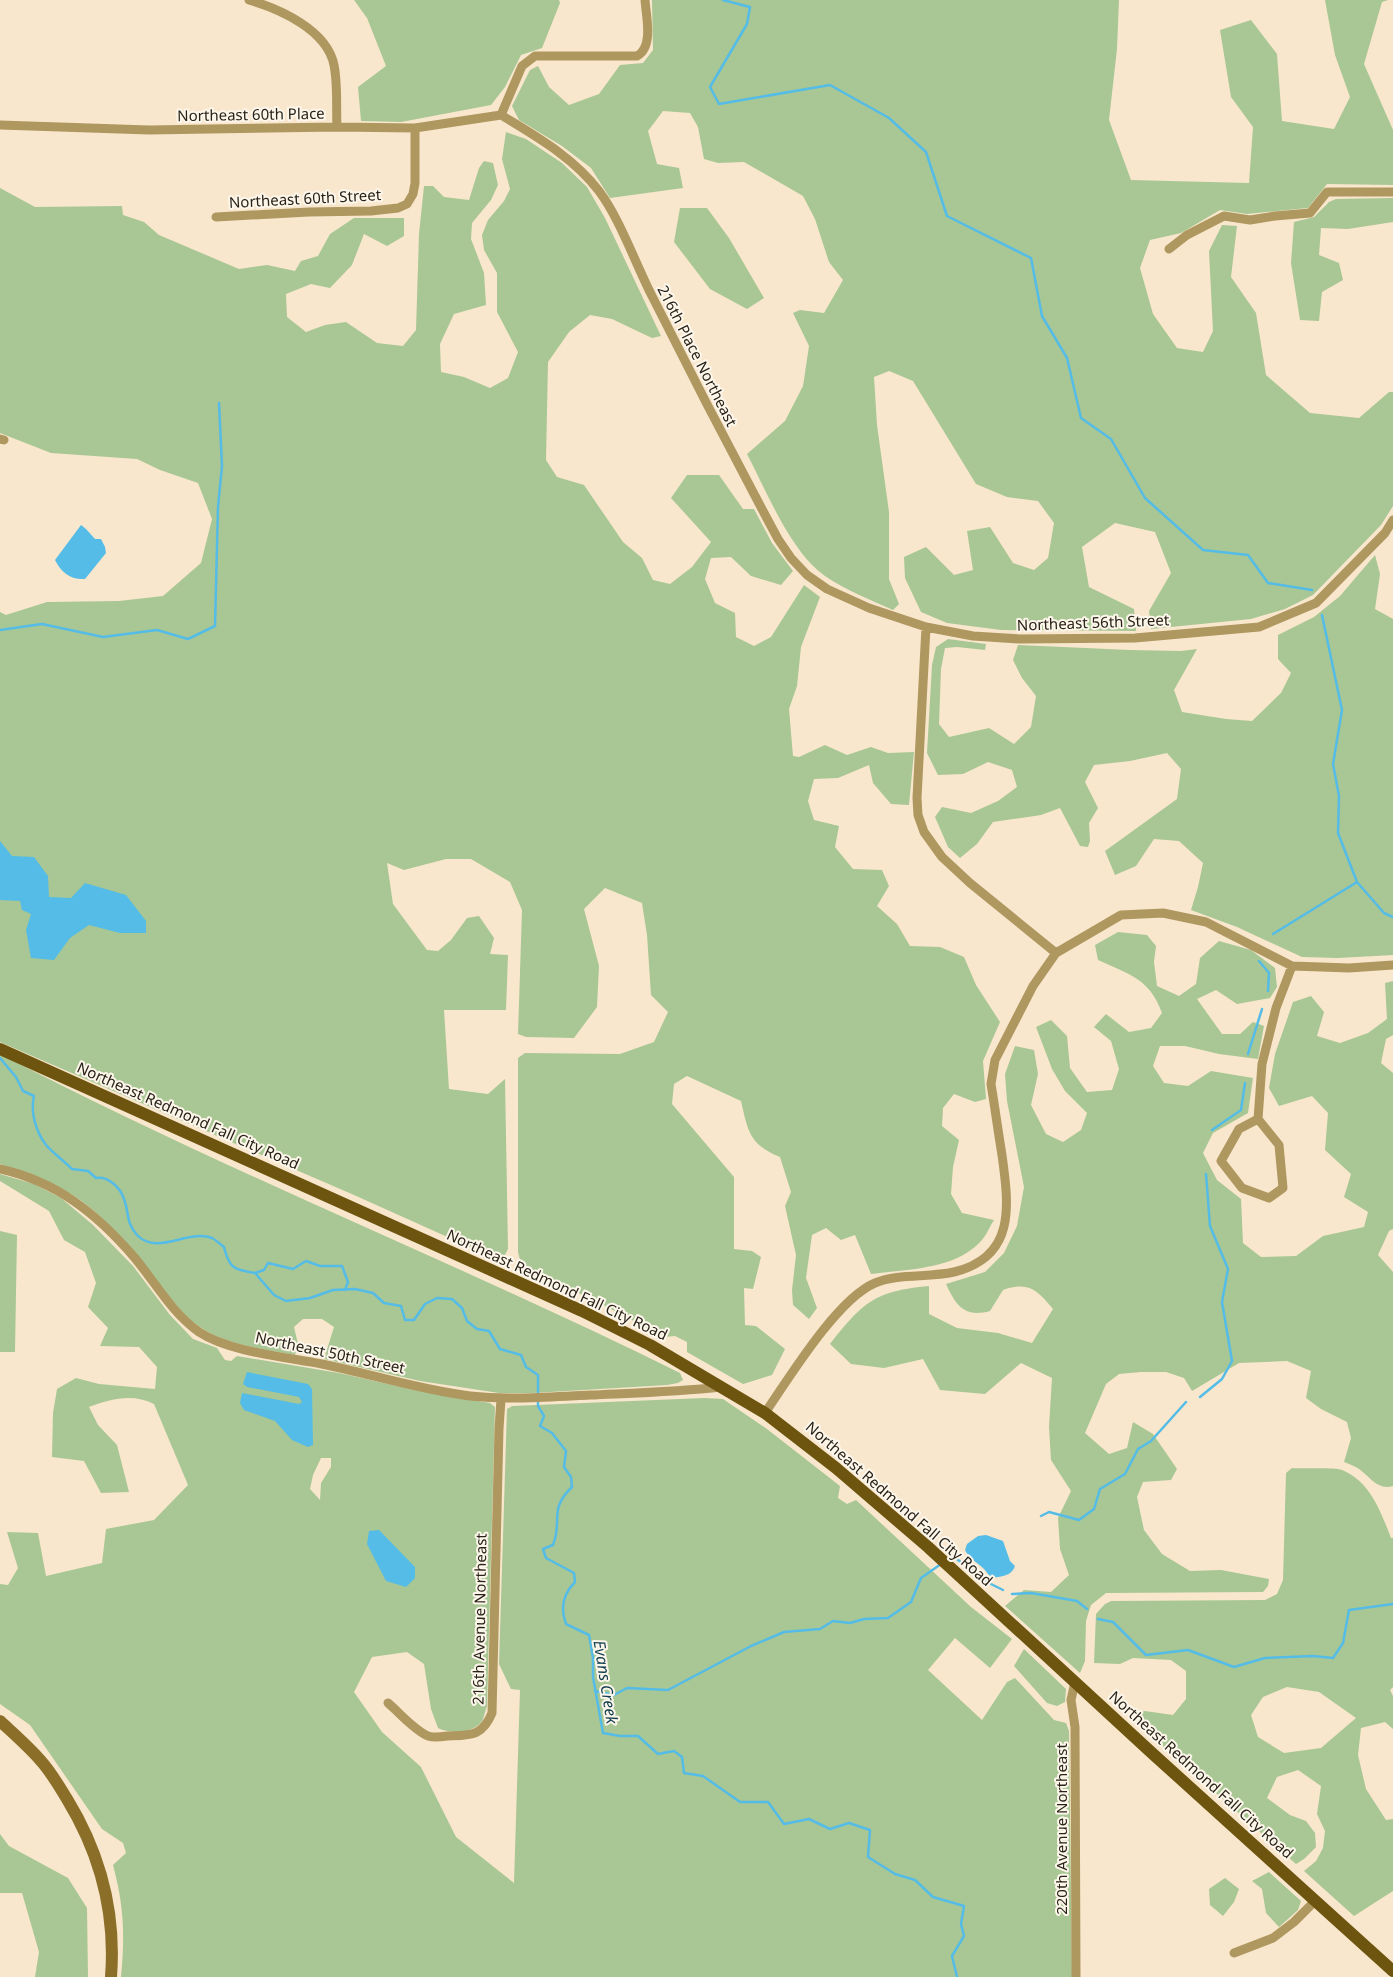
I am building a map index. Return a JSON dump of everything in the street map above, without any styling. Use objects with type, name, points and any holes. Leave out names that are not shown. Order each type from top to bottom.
[{"type":"main road","name":"Northeast Redmond Fall City Road","points":[[2,1050],[582,1311],[650,1345],[765,1413],[836,1468],[940,1559],[1393,1971]]},
{"type":"main road","points":[[0,1721],[42,1762],[59,1785],[80,1821],[93,1852],[109,1905],[112,1933],[111,1977]]},
{"type":"street","points":[[249,0],[270,6],[291,16],[305,26],[327,48],[332,56],[334,67],[337,127]]},
{"type":"street","points":[[501,115],[522,66],[535,56],[637,56],[642,53],[647,46],[645,0]]},
{"type":"street","name":"Northeast 60th Place","points":[[0,124],[140,130],[337,127],[415,128],[501,115]]},
{"type":"street","name":"216th Place Northeast","points":[[501,115],[555,148],[579,168],[600,192],[704,400],[778,539],[791,558],[807,575],[827,589],[869,608]]},
{"type":"street","name":"Northeast 60th Street","points":[[216,217],[371,211],[398,208],[407,204],[415,183],[415,128]]},
{"type":"street","points":[[1169,249],[1187,234],[1224,216],[1250,220],[1310,213],[1326,192],[1393,192]]},
{"type":"street","name":"Northeast 56th Street","points":[[869,608],[926,628],[1005,639],[1135,638],[1259,627],[1316,603],[1385,533],[1393,520]]},
{"type":"street","points":[[926,628],[917,798],[918,814],[924,832],[942,857],[970,883],[1056,954]]},
{"type":"street","points":[[765,1413],[808,1351],[856,1294],[875,1283],[893,1279],[952,1273],[972,1267],[986,1257],[997,1245],[1004,1231],[1008,1214],[1007,1189],[991,1084],[992,1070],[995,1060],[1033,986],[1056,954],[1121,915],[1163,913],[1206,922],[1292,966],[1349,968],[1393,965]]},
{"type":"street","points":[[1258,1119],[1239,1129],[1222,1161],[1242,1188],[1269,1198],[1283,1188],[1280,1145],[1258,1119],[1262,1064],[1276,1008],[1292,966]]},
{"type":"street","name":"Northeast 50th Street","points":[[0,1169],[32,1177],[81,1205],[101,1222],[134,1257],[184,1320],[201,1333],[221,1342],[260,1353],[468,1396],[501,1398],[536,1397],[682,1391],[721,1387]]},
{"type":"street","name":"216th Avenue Northeast","points":[[388,1703],[422,1732],[431,1737],[471,1735],[487,1724],[492,1714],[498,1429],[501,1398]]},
{"type":"street","name":"220th Avenue Northeast","points":[[1075,1682],[1071,1700],[1075,1727],[1076,1977]]},
{"type":"street","points":[[1234,1952],[1273,1938],[1294,1922],[1315,1901]]},
{"type":"green space","points":[[354,0],[559,0],[560,3],[542,48],[521,55],[505,87],[491,105],[401,122],[361,121],[358,87],[386,66],[367,18]]},
{"type":"green space","points":[[652,0],[1119,0],[1117,49],[1109,120],[1131,180],[1249,183],[1253,127],[1231,97],[1220,30],[1251,20],[1277,54],[1282,121],[1334,129],[1350,97],[1335,55],[1325,0],[1388,0],[1382,2],[1364,64],[1393,130],[1393,185],[1327,184],[1308,208],[1247,214],[1220,210],[1181,233],[1150,240],[1140,268],[1153,314],[1177,348],[1203,352],[1213,331],[1209,251],[1222,225],[1237,226],[1231,277],[1256,313],[1266,375],[1310,413],[1359,418],[1389,392],[1393,392],[1393,506],[1381,525],[1313,595],[1285,609],[1251,619],[1151,629],[1149,611],[1171,573],[1155,532],[1115,523],[1082,547],[1089,587],[1134,609],[1136,631],[1001,630],[947,623],[921,612],[905,578],[904,557],[926,547],[954,575],[973,570],[967,531],[990,527],[1013,563],[1034,570],[1048,558],[1054,523],[1038,501],[1007,497],[976,484],[913,381],[889,371],[874,377],[877,425],[889,512],[889,579],[899,604],[893,610],[825,576],[812,565],[790,536],[771,503],[747,454],[785,421],[803,386],[809,346],[793,313],[800,310],[824,313],[843,280],[829,262],[815,219],[803,196],[744,162],[718,163],[704,159],[698,127],[690,113],[663,111],[648,131],[657,164],[679,168],[683,188],[610,198],[591,168],[562,146],[519,120],[512,106],[530,70],[538,66],[549,87],[569,105],[599,94],[620,65],[643,63],[653,50]]},
{"type":"green space","points":[[506,132],[526,139],[562,163],[587,187],[605,218],[661,336],[652,338],[612,319],[590,315],[569,332],[548,362],[546,460],[557,477],[584,485],[623,542],[642,558],[653,580],[670,584],[692,567],[711,542],[671,498],[687,475],[719,475],[743,509],[754,509],[772,543],[793,571],[781,585],[751,576],[731,557],[711,558],[705,579],[715,603],[735,613],[736,637],[754,646],[771,637],[804,585],[820,597],[801,647],[797,686],[789,709],[793,756],[799,757],[825,745],[847,755],[871,747],[888,753],[914,752],[909,805],[891,804],[873,783],[869,765],[838,778],[814,779],[808,801],[814,820],[839,826],[835,847],[853,869],[882,870],[889,886],[877,906],[897,924],[910,946],[940,947],[964,957],[976,985],[1000,1022],[983,1061],[986,1099],[975,1102],[954,1094],[943,1108],[942,1126],[959,1140],[953,1167],[951,1194],[962,1213],[994,1220],[982,1240],[971,1250],[945,1263],[915,1269],[871,1274],[855,1235],[841,1240],[826,1228],[812,1235],[806,1278],[817,1308],[809,1319],[793,1305],[792,1290],[796,1255],[785,1206],[791,1192],[780,1157],[762,1147],[756,1141],[748,1128],[741,1101],[687,1076],[674,1084],[672,1104],[734,1177],[734,1249],[752,1251],[761,1257],[753,1289],[744,1288],[745,1325],[756,1326],[785,1349],[772,1375],[743,1384],[687,1352],[687,1342],[675,1336],[664,1337],[594,1300],[531,1272],[521,1264],[518,1252],[518,1058],[525,1053],[620,1054],[654,1042],[668,1012],[651,995],[647,935],[642,903],[605,888],[584,909],[599,966],[597,1007],[574,1038],[526,1037],[518,1034],[522,910],[510,882],[471,859],[446,859],[404,870],[387,863],[393,904],[427,950],[438,951],[451,940],[467,918],[479,916],[494,938],[490,954],[508,955],[506,1010],[444,1010],[449,1089],[488,1094],[505,1079],[508,1249],[504,1257],[492,1257],[354,1195],[0,1042],[0,612],[6,615],[47,602],[119,601],[163,596],[201,563],[212,519],[198,483],[160,470],[137,459],[51,453],[0,433],[0,188],[35,207],[122,206],[123,215],[144,222],[159,235],[239,269],[267,265],[295,271],[301,261],[318,256],[330,234],[354,218],[404,218],[404,236],[387,246],[364,234],[352,265],[330,288],[311,284],[286,294],[287,317],[306,332],[325,325],[346,322],[377,343],[403,346],[416,330],[419,234],[424,186],[433,186],[444,197],[469,200],[479,168],[484,161],[493,163],[498,185],[491,200],[472,223],[471,239],[484,273],[486,305],[454,314],[440,344],[441,372],[464,377],[490,388],[508,378],[518,352],[497,312],[497,273],[484,250],[482,235],[488,220],[504,201],[510,189],[502,159]]},
{"type":"green space","points":[[1393,198],[1393,222],[1348,229],[1321,228],[1319,255],[1339,263],[1343,280],[1322,292],[1319,321],[1300,320],[1291,263],[1294,222],[1314,217],[1329,202],[1336,199]]},
{"type":"green space","points":[[680,208],[707,208],[729,238],[764,298],[747,309],[710,289],[674,242]]},
{"type":"green space","points":[[1375,555],[1380,574],[1375,609],[1393,619],[1393,955],[1338,958],[1302,957],[1237,927],[1191,910],[1203,863],[1179,841],[1154,839],[1136,866],[1115,875],[1105,851],[1177,799],[1181,769],[1167,753],[1130,761],[1094,765],[1085,782],[1098,808],[1089,823],[1090,841],[1088,847],[1080,846],[1060,808],[1041,815],[993,822],[977,844],[960,858],[948,847],[935,817],[942,807],[971,813],[998,801],[1017,787],[1012,770],[988,762],[963,774],[938,775],[927,753],[932,665],[936,647],[948,639],[986,644],[985,650],[957,647],[945,648],[941,669],[939,724],[949,737],[989,728],[1014,744],[1031,727],[1036,696],[1022,678],[1013,660],[1018,645],[1130,650],[1181,651],[1197,649],[1174,690],[1182,712],[1252,721],[1281,693],[1291,673],[1278,659],[1278,635],[1314,617],[1340,596]]},
{"type":"green space","points":[[1118,932],[1147,935],[1156,946],[1154,962],[1157,986],[1179,996],[1196,984],[1200,958],[1219,941],[1251,950],[1275,968],[1277,987],[1270,998],[1237,1004],[1216,990],[1197,999],[1222,1034],[1240,1034],[1253,1022],[1264,1026],[1258,1059],[1219,1054],[1185,1046],[1160,1046],[1153,1066],[1164,1083],[1188,1086],[1211,1071],[1253,1078],[1248,1113],[1213,1133],[1203,1153],[1217,1180],[1241,1199],[1243,1243],[1261,1257],[1296,1256],[1323,1236],[1364,1227],[1368,1212],[1344,1197],[1351,1174],[1325,1150],[1328,1113],[1312,1096],[1279,1106],[1269,1088],[1275,1054],[1293,1002],[1311,996],[1324,1012],[1317,1036],[1340,1043],[1368,1033],[1387,1019],[1385,983],[1393,981],[1393,1035],[1386,1039],[1381,1063],[1393,1073],[1393,1229],[1389,1231],[1378,1255],[1393,1272],[1393,1486],[1378,1485],[1357,1468],[1344,1462],[1351,1438],[1347,1422],[1321,1409],[1306,1398],[1311,1371],[1287,1361],[1239,1363],[1192,1391],[1184,1378],[1166,1372],[1119,1374],[1106,1384],[1085,1433],[1109,1454],[1127,1448],[1133,1422],[1153,1434],[1177,1469],[1171,1480],[1143,1482],[1137,1497],[1144,1530],[1162,1554],[1190,1571],[1221,1570],[1269,1579],[1268,1586],[1263,1592],[1106,1593],[1091,1605],[1086,1621],[1085,1661],[1080,1673],[1005,1606],[1024,1590],[1051,1592],[1069,1575],[1060,1549],[1058,1518],[1071,1491],[1051,1460],[1049,1427],[1052,1378],[1021,1363],[985,1394],[940,1390],[923,1359],[884,1368],[851,1364],[830,1344],[852,1318],[872,1301],[895,1291],[929,1286],[929,1314],[957,1328],[998,1333],[1032,1343],[1053,1309],[1037,1292],[1020,1286],[1003,1290],[990,1311],[974,1313],[962,1308],[958,1304],[946,1284],[985,1272],[1004,1253],[1017,1226],[1024,1187],[1007,1101],[1005,1074],[1015,1046],[1034,1050],[1038,1074],[1031,1105],[1046,1134],[1063,1142],[1081,1130],[1087,1113],[1065,1091],[1052,1069],[1036,1027],[1051,1020],[1067,1036],[1070,1068],[1087,1092],[1112,1090],[1119,1069],[1111,1041],[1094,1027],[1106,1014],[1129,1032],[1151,1028],[1162,1013],[1145,985],[1129,974],[1098,960],[1095,945]]},
{"type":"green space","points":[[0,1054],[168,1137],[596,1332],[680,1373],[683,1380],[667,1385],[533,1393],[499,1393],[420,1381],[324,1359],[334,1327],[322,1319],[303,1319],[294,1327],[298,1344],[295,1355],[231,1342],[208,1332],[182,1312],[117,1233],[87,1205],[56,1186],[0,1164]]},
{"type":"green space","points":[[0,1174],[34,1184],[61,1198],[93,1225],[133,1266],[170,1315],[193,1339],[217,1348],[225,1360],[231,1361],[237,1356],[339,1373],[419,1391],[490,1403],[495,1407],[487,1706],[483,1720],[467,1731],[455,1732],[438,1728],[431,1709],[424,1664],[407,1652],[372,1657],[354,1692],[382,1732],[421,1767],[456,1837],[514,1883],[520,1690],[511,1689],[499,1664],[507,1409],[512,1406],[704,1398],[723,1399],[767,1429],[840,1486],[838,1498],[847,1504],[856,1500],[971,1607],[1012,1639],[990,1668],[955,1638],[928,1670],[982,1720],[1007,1682],[1015,1678],[1054,1720],[1066,1723],[1069,1731],[1072,1977],[121,1977],[123,1921],[113,1865],[126,1853],[123,1843],[102,1829],[30,1725],[0,1704],[0,1584],[8,1585],[18,1568],[7,1532],[38,1533],[46,1576],[102,1563],[106,1529],[154,1520],[188,1485],[154,1404],[138,1399],[122,1398],[89,1407],[98,1425],[117,1445],[129,1492],[101,1493],[84,1461],[52,1457],[53,1413],[57,1389],[76,1378],[99,1384],[155,1389],[157,1367],[139,1347],[100,1346],[108,1328],[88,1307],[96,1283],[85,1252],[64,1240],[49,1211],[0,1181]],"holes":[[[321,1458],[331,1458],[331,1467],[321,1483],[320,1500],[310,1489],[313,1475]]]},
{"type":"green space","points":[[0,1231],[17,1235],[15,1352],[0,1352]]},
{"type":"green space","points":[[1292,1468],[1325,1468],[1342,1470],[1352,1475],[1367,1489],[1373,1498],[1391,1538],[1393,1538],[1393,1687],[1390,1690],[1393,1696],[1393,1729],[1385,1722],[1361,1728],[1358,1755],[1366,1789],[1386,1820],[1393,1819],[1393,1891],[1354,1916],[1304,1871],[1316,1861],[1323,1848],[1325,1831],[1317,1814],[1321,1786],[1298,1770],[1277,1777],[1267,1798],[1290,1815],[1306,1821],[1315,1833],[1316,1847],[1296,1864],[1128,1715],[1145,1711],[1173,1715],[1186,1699],[1186,1671],[1171,1660],[1133,1658],[1120,1664],[1094,1663],[1096,1614],[1105,1604],[1111,1601],[1265,1600],[1277,1594],[1283,1580],[1286,1473]],"holes":[[[1287,1687],[1319,1692],[1356,1718],[1321,1748],[1284,1753],[1258,1737],[1251,1715],[1263,1697]]]},
{"type":"green space","points":[[1024,1649],[1066,1689],[1065,1702],[1057,1706],[1047,1703],[1014,1666]]},
{"type":"green space","points":[[0,1834],[9,1846],[68,1878],[87,1908],[88,1977],[35,1977],[39,1952],[22,1893],[0,1893]]},
{"type":"green space","points":[[1269,1872],[1301,1901],[1298,1910],[1279,1927],[1266,1913],[1262,1889],[1252,1881]]},
{"type":"green space","points":[[1225,1878],[1239,1889],[1234,1902],[1223,1916],[1210,1905],[1209,1889]]},
{"type":"water","points":[[81,525],[95,539],[101,539],[106,553],[85,579],[70,577],[60,568],[55,560]]},
{"type":"water","points":[[0,841],[12,856],[34,857],[48,876],[49,897],[71,898],[85,883],[126,895],[146,921],[146,933],[120,933],[89,925],[70,938],[54,960],[31,958],[26,930],[31,914],[22,910],[20,901],[0,900]]},
{"type":"water","points":[[247,1372],[308,1384],[312,1389],[313,1445],[308,1447],[292,1440],[275,1421],[244,1410],[240,1403],[242,1393],[299,1404],[302,1402],[299,1397],[247,1387],[243,1384]]},
{"type":"water","points":[[379,1530],[415,1567],[415,1578],[406,1587],[386,1581],[367,1544],[369,1531]]},
{"type":"water","points":[[986,1535],[1003,1541],[1010,1561],[1015,1566],[1009,1574],[993,1578],[965,1550],[967,1544],[978,1536]]},
{"type":"waterway","points":[[723,0],[750,7],[747,24],[710,87],[719,104],[830,85],[889,118],[926,152],[947,216],[1031,258],[1042,316],[1067,358],[1081,418],[1111,439],[1145,498],[1203,550],[1248,555],[1268,583],[1312,590]]},
{"type":"waterway","points":[[0,630],[42,624],[103,637],[157,630],[188,639],[215,626],[218,507],[222,466],[219,403]]},
{"type":"waterway","points":[[1322,615],[1342,710],[1333,764],[1339,796],[1338,833],[1357,882],[1384,913],[1393,917]]},
{"type":"waterway","points":[[1273,934],[1357,882]]},
{"type":"waterway","points":[[1259,961],[1269,973],[1268,991]]},
{"type":"waterway","points":[[1248,1054],[1262,1009]]},
{"type":"waterway","name":"Evans Creek","points":[[0,1058],[16,1077],[23,1091],[34,1096],[35,1122],[39,1134],[46,1145],[72,1169],[88,1171],[96,1178],[105,1179],[117,1187],[126,1204],[129,1222],[133,1231],[145,1241],[163,1243],[193,1237],[203,1236],[212,1238],[224,1247],[228,1260],[233,1267],[255,1273],[274,1295],[286,1301],[310,1298],[333,1290],[355,1289],[373,1293],[384,1303],[401,1306],[405,1320],[414,1320],[425,1304],[437,1298],[452,1299],[462,1308],[467,1321],[477,1329],[489,1331],[500,1349],[521,1355],[526,1367],[538,1375],[538,1395]]},
{"type":"waterway","points":[[1212,1130],[1241,1110],[1245,1083]]},
{"type":"waterway","points":[[1200,1397],[1222,1379],[1232,1361],[1222,1302],[1228,1269],[1210,1226],[1206,1174]]},
{"type":"waterway","points":[[255,1273],[264,1270],[268,1263],[293,1269],[306,1261],[320,1266],[342,1266],[348,1282],[345,1290]]},
{"type":"waterway","name":"Evans Creek","points":[[538,1401],[538,1406],[544,1416],[540,1426],[552,1433],[566,1451],[564,1467],[571,1477],[572,1487],[560,1502],[556,1536],[553,1545],[543,1549],[546,1558],[574,1573],[575,1582],[565,1596],[564,1618],[566,1624],[589,1635],[593,1658],[593,1677],[603,1733],[620,1736],[638,1736],[658,1754],[674,1751],[682,1757],[684,1773],[703,1776],[740,1802],[768,1802],[784,1824],[809,1819],[830,1829],[849,1823],[870,1830],[868,1857],[895,1874],[915,1880],[933,1897],[964,1906],[961,1924],[964,1936],[952,1956],[957,1977]]},
{"type":"waterway","points":[[1041,1516],[1049,1512],[1079,1520],[1094,1509],[1100,1489],[1125,1474],[1138,1449],[1151,1441],[1186,1402]]},
{"type":"waterway","points":[[947,1559],[954,1557],[989,1583],[1003,1590]]},
{"type":"waterway","points":[[595,1691],[614,1695],[627,1688],[668,1690],[751,1646],[784,1632],[820,1629],[833,1621],[850,1623],[864,1619],[888,1618],[911,1602],[921,1578],[941,1564]]},
{"type":"waterway","points":[[1012,1594],[1031,1593],[1077,1601],[1087,1609]]},
{"type":"waterway","points":[[1098,1619],[1113,1622],[1146,1655],[1188,1650],[1234,1667],[1265,1658],[1313,1656],[1333,1658],[1343,1643],[1349,1610],[1393,1604]]}]
